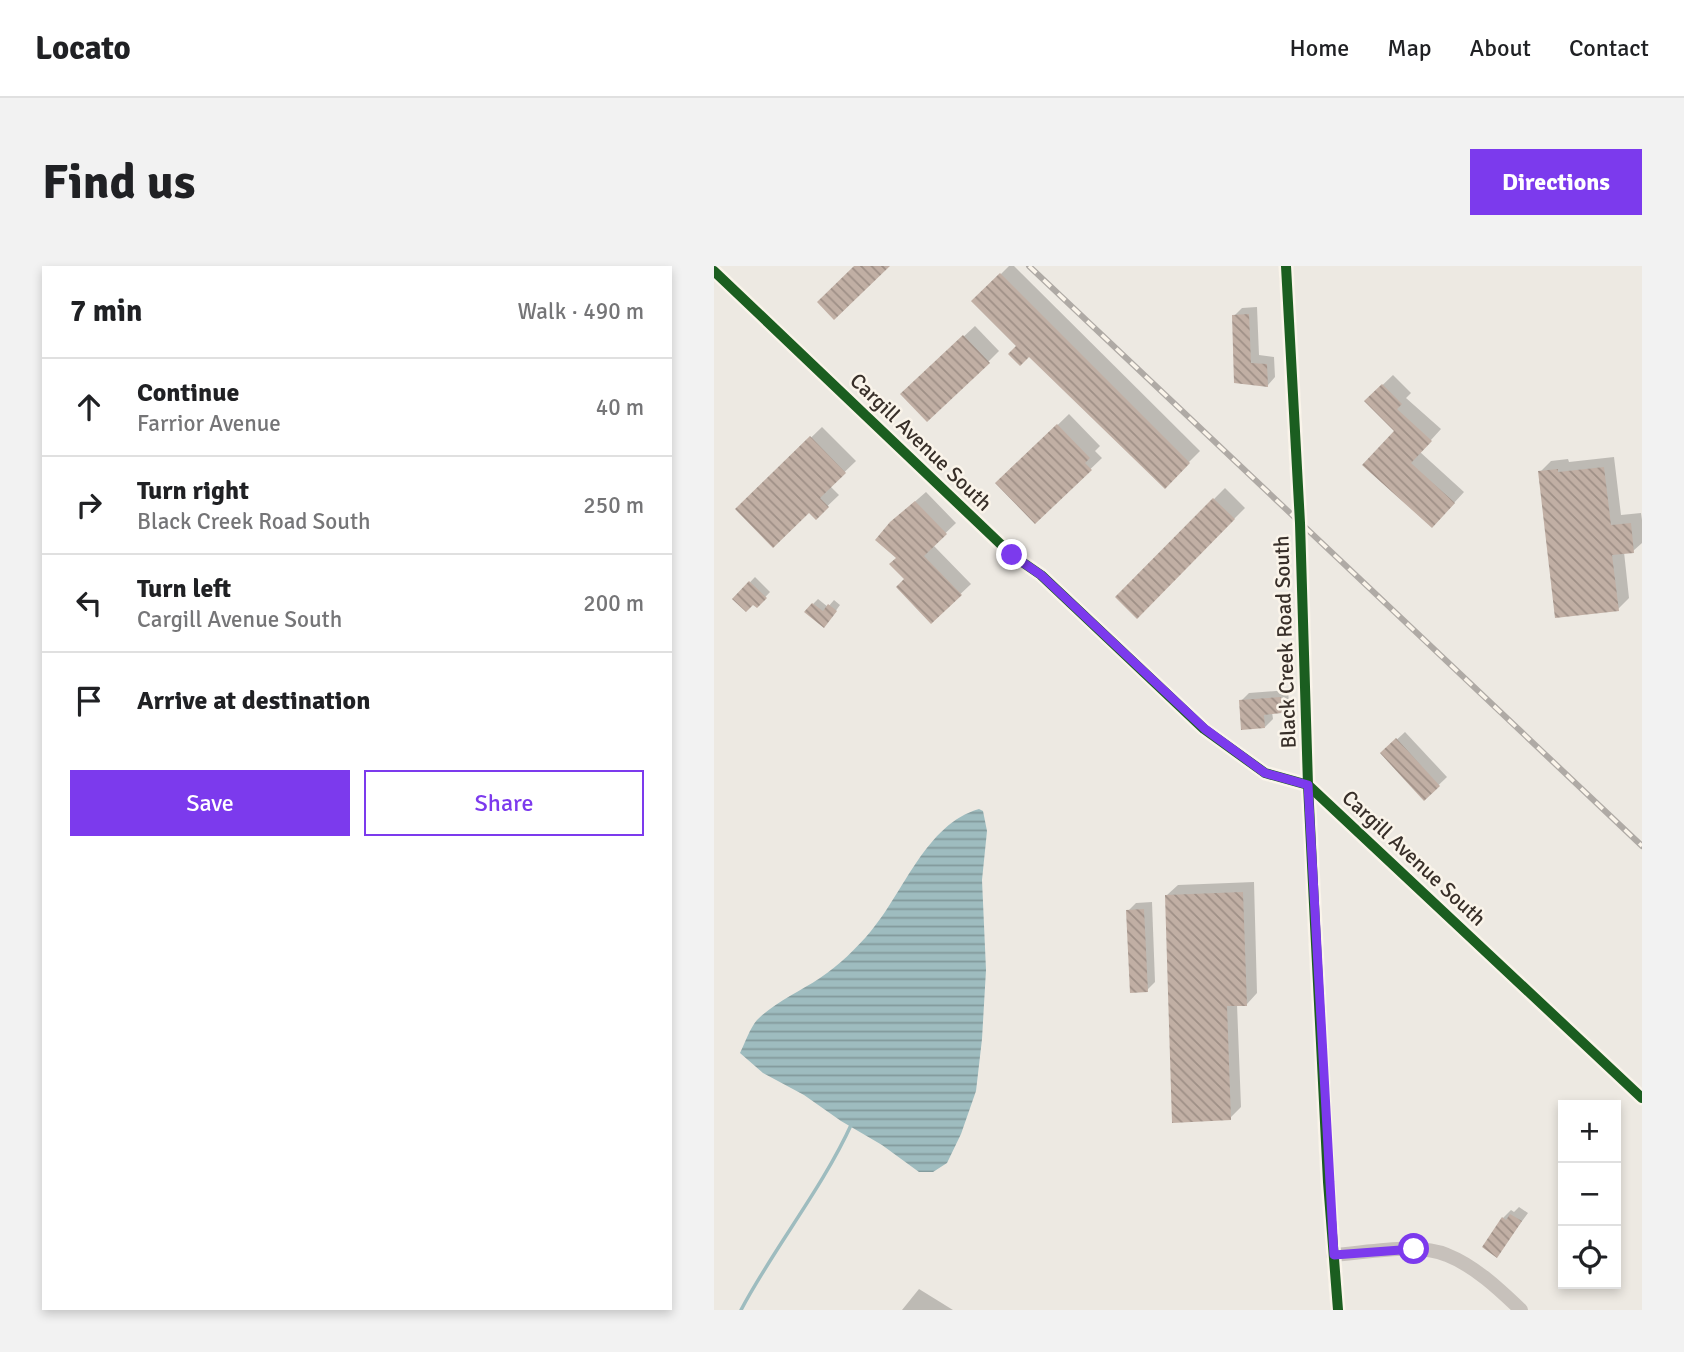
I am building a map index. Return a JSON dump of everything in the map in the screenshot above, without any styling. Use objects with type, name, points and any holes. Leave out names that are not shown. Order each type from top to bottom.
[{"type":"street","name":"Black Creek Road South","points":[[1286,266],[1300,523],[1308,785],[1338,1310]]},
{"type":"street","name":"Cargill Avenue South","points":[[714,271],[1012,555],[1041,575],[1205,729],[1265,773],[1308,785],[1642,1098]]},
{"type":"street","points":[[1334,1255],[1414,1249],[1447,1255],[1489,1282],[1521,1310]]},
{"type":"water","points":[[979,809],[983,811],[987,831],[982,880],[986,970],[976,1091],[961,1134],[947,1163],[933,1172],[919,1172],[804,1095],[763,1073],[740,1053],[757,1020],[779,1002],[834,968],[865,938],[930,844],[944,829],[960,817]]},
{"type":"building","points":[[854,266],[890,266],[834,320],[817,302]]},
{"type":"building","points":[[1000,273],[1190,463],[1165,489],[1029,357],[1020,366],[1008,354],[1016,346],[971,301]]},
{"type":"building","points":[[1249,314],[1251,363],[1267,364],[1268,387],[1234,383],[1232,315]]},
{"type":"building","points":[[963,335],[990,363],[927,422],[900,394]]},
{"type":"building","points":[[1382,384],[1402,404],[1397,409],[1432,441],[1411,463],[1455,503],[1432,528],[1362,465],[1394,431],[1364,401]]},
{"type":"building","points":[[1057,424],[1090,458],[1085,463],[1092,470],[1035,524],[995,483]]},
{"type":"building","points":[[810,436],[846,473],[820,498],[829,507],[816,520],[809,513],[773,548],[735,509]]},
{"type":"building","points":[[1604,467],[1611,525],[1631,523],[1634,553],[1612,555],[1619,611],[1555,618],[1538,471],[1558,469],[1558,472]]},
{"type":"building","points":[[1213,498],[1235,519],[1137,619],[1115,597]]},
{"type":"building","points":[[915,501],[947,534],[924,556],[962,595],[931,624],[896,587],[904,579],[889,564],[896,558],[875,540],[890,522]]},
{"type":"building","points":[[749,581],[767,598],[757,608],[753,605],[746,612],[732,599]]},
{"type":"building","points":[[812,603],[823,611],[828,604],[837,611],[824,628],[804,612]]},
{"type":"building","points":[[1281,697],[1282,713],[1264,715],[1265,728],[1241,730],[1239,700]]},
{"type":"building","points":[[1396,738],[1440,786],[1424,801],[1380,753]]},
{"type":"building","points":[[1243,892],[1247,1006],[1227,1006],[1231,1120],[1172,1123],[1165,895]]},
{"type":"building","points":[[1144,909],[1148,992],[1130,993],[1126,910]]},
{"type":"building","points":[[1510,1214],[1522,1221],[1497,1258],[1482,1247],[1502,1217],[1506,1220]]},
{"type":"waterway","points":[[741,1310],[827,1171],[852,1123]]},
{"type":"railway","points":[[1029,266],[1642,846]]},
{"type":"cycle path","points":[[1286,266],[1300,523],[1308,785],[1328,1182],[1338,1310]]},
{"type":"cycle path","points":[[714,271],[1012,555],[1041,575],[1204,729],[1265,773],[1308,785],[1642,1098]]},
{"type":"route","points":[[1012,555],[1041,575],[1205,729],[1265,773],[1308,785],[1334,1255],[1414,1249]]}]
